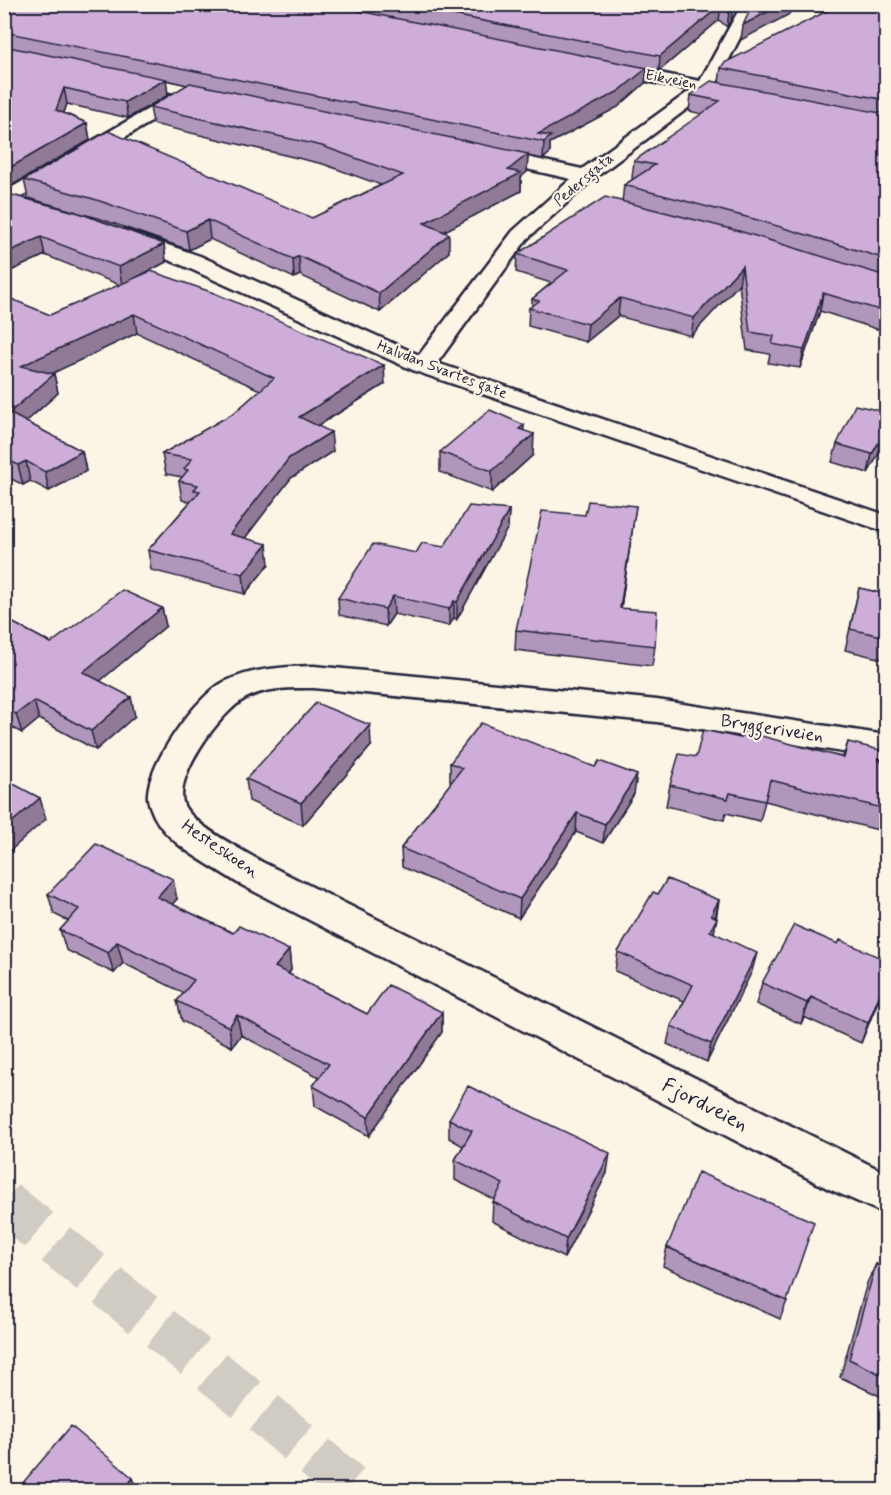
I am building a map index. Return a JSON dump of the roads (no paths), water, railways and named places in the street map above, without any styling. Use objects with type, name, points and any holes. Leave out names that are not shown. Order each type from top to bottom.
[{"type":"street","points":[[813,4],[886,18]]},
{"type":"street","name":"Pedersgata","points":[[423,366],[520,235],[585,176],[706,87],[742,12]]},
{"type":"street","name":"Eikveien","points":[[588,64],[762,99]]},
{"type":"street","points":[[110,74],[238,101]]},
{"type":"street","points":[[5,200],[192,91]]},
{"type":"street","points":[[469,151],[585,176]]},
{"type":"street","points":[[565,196],[587,202]]},
{"type":"street","points":[[5,200],[38,209]]},
{"type":"street","name":"Halvdan Svartes gate","points":[[101,228],[192,261],[423,366],[886,524]]},
{"type":"street","name":"Hesteskoen","points":[[525,1014],[249,872],[186,828],[172,816],[165,799],[176,762],[203,720],[224,696],[254,682],[282,677],[314,677],[657,711]]},
{"type":"street","name":"Bryggeriveien","points":[[657,711],[886,747]]},
{"type":"street","name":"Fjordveien","points":[[525,1014],[886,1194]]},
{"type":"tunnel","points":[[4,1202],[263,1412],[354,1490]]}]
